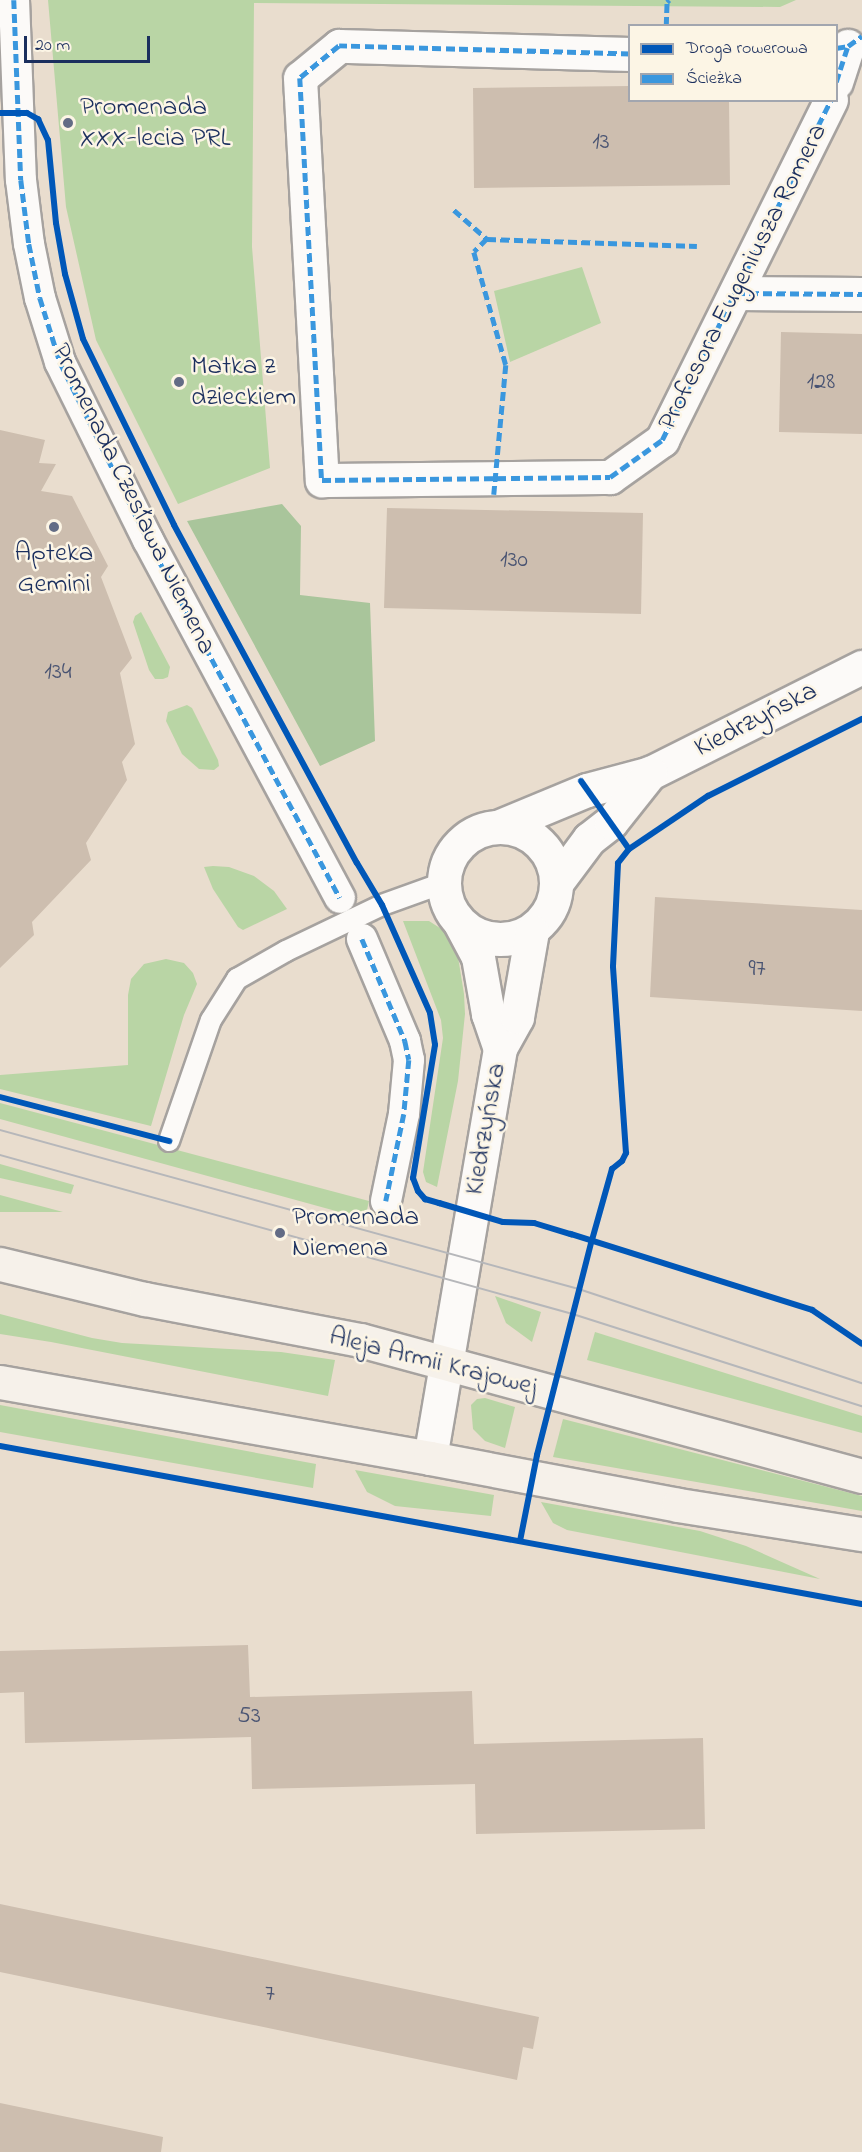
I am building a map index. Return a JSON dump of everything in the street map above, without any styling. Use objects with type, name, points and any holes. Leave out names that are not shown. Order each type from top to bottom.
[{"type":"main road","name":"Aleja Armii Krajowej","points":[[0,1264],[145,1299],[360,1340],[862,1476]]},
{"type":"main road","points":[[0,1382],[430,1458],[678,1505],[862,1534]]},
{"type":"street","name":"Promenada Czesława Niemena","points":[[14,0],[21,180],[29,244],[40,298],[60,362],[153,551],[340,898]]},
{"type":"street","points":[[838,79],[849,43]]},
{"type":"street","name":"Profesora Eugeniusza Romera","points":[[628,54],[339,46],[300,78],[322,480],[610,477],[662,440],[830,102]]},
{"type":"street","points":[[736,292],[862,294]]},
{"type":"street","name":"Kiedrzyńska","points":[[500,826],[588,790],[650,773],[862,667]]},
{"type":"street","name":"Kiedrzyńska","points":[[557,882],[589,839],[611,822],[650,773]]},
{"type":"street","points":[[500,826],[522,830],[540,842],[553,861],[557,882],[555,901],[545,918],[532,931],[514,939],[494,939],[476,934],[460,923],[447,904],[443,883],[448,861],[460,843],[479,830],[500,826]]},
{"type":"street","name":"Kiedrzyńska","points":[[460,923],[478,957],[488,1014],[500,1048]]},
{"type":"street","name":"Kiedrzyńska","points":[[430,1458],[500,1048],[517,1017],[532,931]]},
{"type":"street","points":[[362,939],[405,1041],[409,1060],[404,1114],[386,1201]]},
{"type":"lane","points":[[169,1141],[211,1020],[237,980],[286,951],[382,905],[443,883]]},
{"type":"green space","points":[[48,0],[796,0],[780,7],[254,3],[252,247],[270,468],[178,504],[96,340],[66,207]]},
{"type":"green space","points":[[582,267],[601,323],[510,362],[494,291]]},
{"type":"green space","points":[[282,504],[301,526],[300,595],[370,603],[375,741],[320,766],[187,521]]},
{"type":"green space","points":[[141,612],[170,667],[168,677],[163,679],[155,679],[149,670],[133,622],[135,616]]},
{"type":"green space","points":[[187,705],[192,708],[218,760],[219,766],[214,770],[199,769],[182,754],[166,721],[168,712]]},
{"type":"green space","points":[[204,867],[229,867],[254,876],[274,891],[287,909],[243,930],[238,927],[213,889]]},
{"type":"green space","points":[[403,921],[429,921],[443,930],[458,957],[464,994],[465,1014],[458,1081],[437,1187],[426,1182],[423,1172],[443,1038],[441,1020]]},
{"type":"green space","points":[[166,959],[184,963],[193,973],[197,984],[184,1015],[151,1126],[0,1089],[0,1075],[128,1065],[128,995],[131,979],[144,964]]},
{"type":"green space","points":[[0,1103],[369,1201],[365,1219],[0,1119]]},
{"type":"green space","points":[[0,1164],[74,1185],[71,1194],[0,1178]]},
{"type":"green space","points":[[0,1195],[63,1212],[0,1212]]},
{"type":"green space","points":[[495,1296],[541,1312],[532,1342],[506,1323]]},
{"type":"green space","points":[[0,1314],[92,1338],[122,1343],[281,1352],[335,1360],[328,1396],[0,1334]]},
{"type":"green space","points":[[595,1332],[862,1416],[862,1433],[587,1360]]},
{"type":"green space","points":[[485,1398],[515,1407],[505,1448],[485,1441],[473,1429],[471,1405],[477,1399]]},
{"type":"green space","points":[[0,1405],[316,1464],[313,1488],[0,1432]]},
{"type":"green space","points":[[563,1419],[862,1496],[862,1511],[553,1457]]},
{"type":"green space","points":[[355,1470],[494,1495],[491,1516],[395,1506],[367,1492]]},
{"type":"green space","points":[[541,1502],[700,1531],[746,1546],[820,1579],[567,1530],[553,1523]]},
{"type":"building","points":[[628,86],[628,102],[729,102],[730,185],[474,188],[473,88]]},
{"type":"building","points":[[781,332],[862,334],[862,434],[779,432]]},
{"type":"building","points":[[0,430],[45,440],[39,463],[56,464],[41,491],[72,496],[108,566],[101,577],[132,658],[120,673],[135,744],[122,762],[127,780],[86,843],[91,860],[32,922],[34,935],[0,968]]},
{"type":"building","points":[[387,508],[643,513],[641,614],[384,608]]},
{"type":"building","points":[[655,897],[862,910],[862,1011],[650,997]]},
{"type":"building","points":[[248,1645],[250,1697],[472,1691],[474,1744],[703,1738],[705,1829],[476,1834],[475,1784],[252,1789],[251,1737],[25,1743],[24,1692],[0,1693],[0,1651]]},
{"type":"building","points":[[0,1904],[539,2017],[533,2049],[523,2047],[517,2080],[0,1972]]},
{"type":"building","points":[[0,2103],[163,2137],[161,2152],[0,2152]]},
{"type":"tram line","points":[[0,1130],[579,1289],[862,1383]]},
{"type":"tram line","points":[[0,1155],[573,1314],[862,1406]]},
{"type":"marked path","points":[[14,0],[21,180],[29,244],[40,298],[60,362],[148,540],[340,898]]},
{"type":"marked path","points":[[666,24],[669,0]]},
{"type":"marked path","points":[[838,48],[848,46],[862,36]]},
{"type":"marked path","points":[[628,54],[339,46],[300,78],[322,480],[610,477],[662,440],[830,102]]},
{"type":"marked path","points":[[838,76],[848,46]]},
{"type":"marked path","points":[[454,210],[487,239],[697,246]]},
{"type":"marked path","points":[[487,239],[474,252],[506,365],[494,494]]},
{"type":"marked path","points":[[736,293],[862,294]]},
{"type":"marked path","points":[[362,939],[405,1041],[409,1060],[404,1114],[386,1201]]},
{"type":"cycle path","points":[[0,113],[27,113],[38,119],[48,140],[56,223],[65,274],[83,339],[174,525],[382,905],[430,1013],[435,1045],[413,1178],[418,1191],[425,1199],[503,1222],[534,1223],[812,1310],[862,1344]]},
{"type":"cycle path","points":[[520,1541],[537,1455],[592,1240],[612,1169],[622,1161],[626,1153],[613,966],[618,863],[629,849],[708,796],[862,719]]},
{"type":"cycle path","points":[[581,781],[629,849]]},
{"type":"cycle path","points":[[0,1097],[169,1141]]},
{"type":"cycle path","points":[[0,1446],[862,1604]]},
{"type":"place","name":"Promenada XXX-lecia PRL","points":[[68,123]]},
{"type":"place","name":"Matka z dzieckiem","points":[[179,382]]},
{"type":"place","name":"Apteka Gemini","points":[[54,527]]},
{"type":"place","name":"Promenada Niemena","points":[[280,1233]]}]
